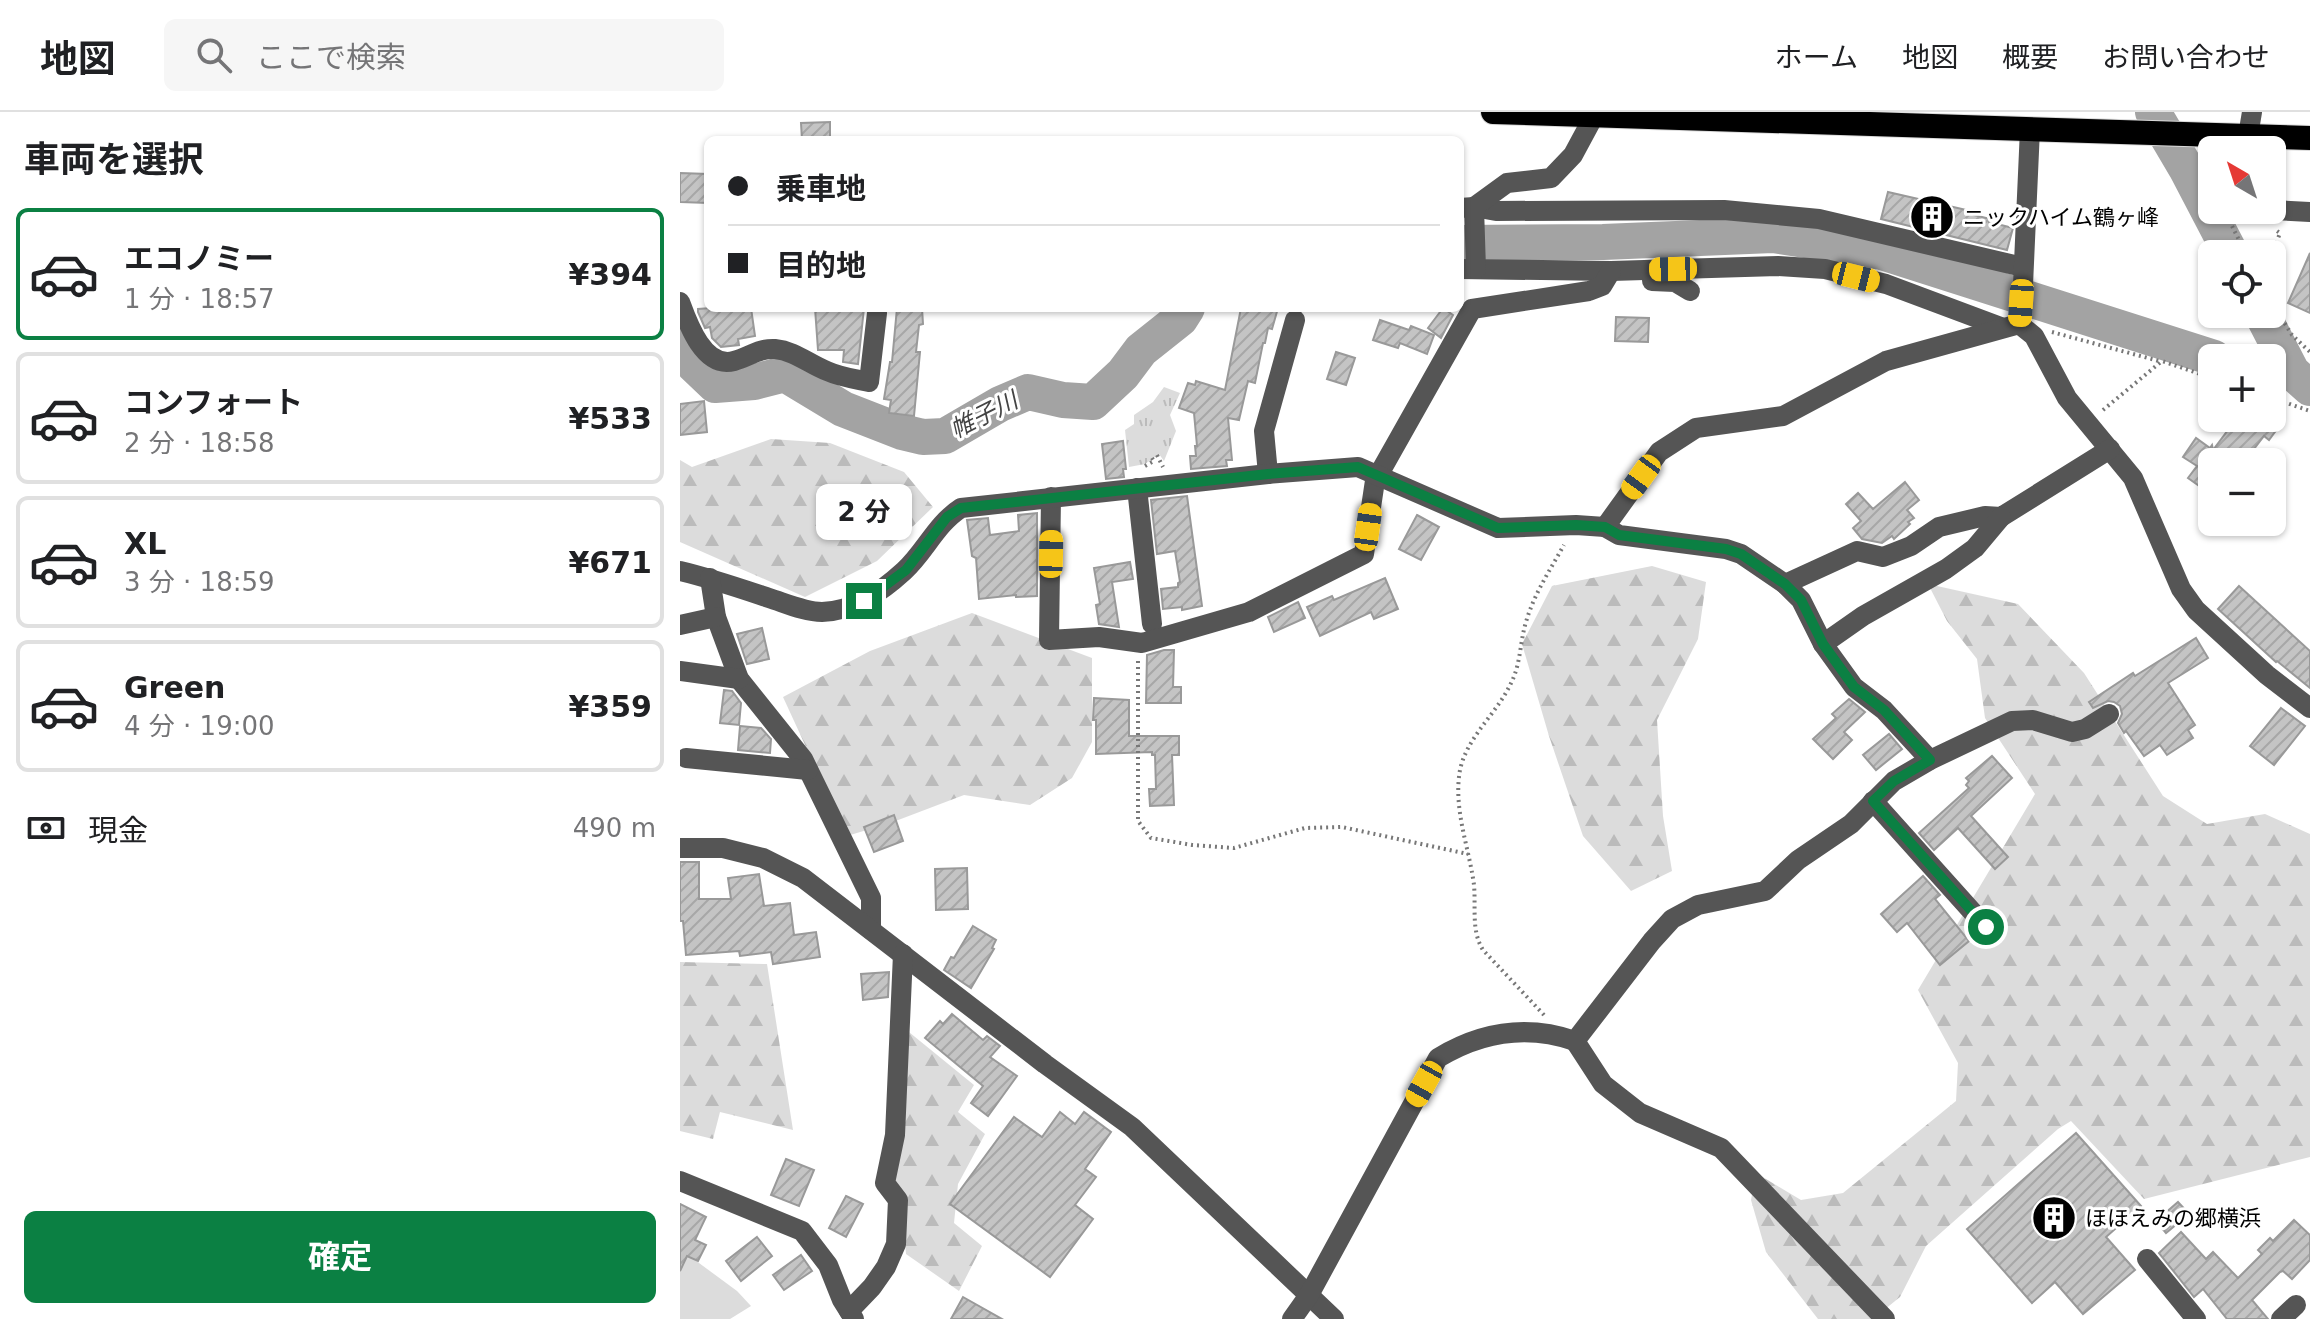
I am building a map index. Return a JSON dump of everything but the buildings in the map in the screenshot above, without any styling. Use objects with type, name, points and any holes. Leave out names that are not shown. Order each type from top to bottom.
[{"type":"highway","points":[[1493,112],[1594,116],[1854,117],[2030,129],[2144,132],[2198,139]]},
{"type":"highway","points":[[2220,136],[2250,124],[2310,138]]},
{"type":"street","points":[[1469,213],[1507,183],[1551,178],[1573,155],[1594,116]]},
{"type":"street","points":[[2013,324],[2023,276],[2030,129]]},
{"type":"street","points":[[1469,213],[1724,210],[1819,219],[2023,276]]},
{"type":"street","points":[[2286,211],[2310,212]]},
{"type":"street","points":[[1469,213],[1471,267],[1616,271],[1778,266],[1825,269],[1886,284],[2013,324],[2034,336],[2067,398],[2133,478],[2181,589],[2196,610],[2267,675],[2310,708]]},
{"type":"street","points":[[1616,271],[1629,280],[1675,282],[1690,291]]},
{"type":"street","points":[[1051,497],[1049,640],[1099,637],[1138,642],[1249,612],[1364,554],[1377,474],[1472,309],[1589,291],[1602,286],[1616,271]]},
{"type":"street","points":[[680,302],[684,330],[715,360],[732,362],[759,350],[776,349],[796,355],[827,372],[869,382],[877,313]]},
{"type":"street","points":[[1268,474],[1264,431],[1295,320]]},
{"type":"street","points":[[1605,527],[1659,452],[1696,428],[1783,416],[1886,361],[2013,324]]},
{"type":"street","points":[[1823,644],[1863,616],[1946,569],[1975,548],[2001,517],[2110,449]]},
{"type":"street","points":[[680,571],[805,609],[819,612],[840,610],[864,601],[906,570],[947,517],[961,508],[1358,467],[1498,528],[1605,527],[1619,535],[1726,549],[1741,554],[1785,584],[1801,600],[1823,644],[1854,687],[1884,710],[1930,760]]},
{"type":"street","points":[[1137,488],[1152,624]]},
{"type":"street","points":[[1785,584],[1857,551],[1883,557],[1911,546],[1939,527],[1985,516],[2001,517]]},
{"type":"street","points":[[710,578],[716,617],[739,679],[803,759],[871,898],[871,930]]},
{"type":"street","points":[[680,625],[716,617]]},
{"type":"street","points":[[680,671],[739,679]]},
{"type":"street","points":[[1568,1038],[1672,919],[1698,905],[1765,891],[1798,860],[1851,824],[1894,781],[1930,760],[2012,721],[2033,720],[2072,732],[2085,729],[2109,714]]},
{"type":"street","points":[[686,758],[808,770]]},
{"type":"street","points":[[1873,801],[1986,927]]},
{"type":"street","points":[[680,848],[723,848],[763,858],[803,878],[1132,1127],[1334,1319]]},
{"type":"street","points":[[680,1181],[802,1231],[828,1265],[842,1300],[852,1315],[879,1277],[896,1244],[898,1200],[885,1183],[895,1135],[903,954]]},
{"type":"street","points":[[1292,1319],[1309,1295],[1438,1058],[1463,1043],[1493,1035],[1532,1031],[1568,1038],[1603,1084],[1640,1113],[1721,1148],[1885,1319]]},
{"type":"street","points":[[2147,1259],[2196,1319]]},
{"type":"street","points":[[2281,1319],[2300,1310]]},
{"type":"path","points":[[2013,324],[2162,361],[2198,373]]},
{"type":"path","points":[[2286,325],[2310,352]]},
{"type":"path","points":[[2087,423],[2162,361]]},
{"type":"path","points":[[2286,403],[2310,411]]},
{"type":"path","points":[[1157,455],[1163,464]]},
{"type":"path","points":[[1568,1038],[1476,939],[1474,886],[1461,828],[1459,792],[1466,751],[1503,700],[1514,678],[1525,624],[1539,588],[1576,525]]},
{"type":"path","points":[[1138,642],[1138,821],[1151,838],[1234,848],[1281,833],[1329,826],[1468,854]]},
{"type":"green space","points":[[1164,387],[1180,393],[1170,415],[1176,431],[1164,461],[1159,454],[1145,464],[1129,467],[1125,430],[1134,424],[1134,415],[1153,402]]},
{"type":"green space","points":[[771,439],[830,443],[904,472],[933,507],[877,561],[805,597],[680,542],[680,460],[692,467]]},
{"type":"green space","points":[[1652,566],[1706,582],[1698,639],[1657,720],[1663,816],[1672,871],[1631,891],[1583,836],[1522,644],[1552,586]]},
{"type":"green space","points":[[1928,584],[2018,604],[2084,673],[2163,796],[2207,824],[2265,814],[2310,834],[2310,1157],[2144,1199],[2071,1121],[2058,1129],[1926,1246],[1900,1297],[1873,1319],[1818,1319],[1766,1252],[1751,1200],[1756,1173],[1801,1200],[1843,1193],[1956,1101],[1958,1063],[1918,990],[2035,794],[1985,718],[1977,659],[1947,621]]},
{"type":"green space","points":[[972,613],[1092,658],[1092,742],[1072,778],[1030,805],[964,795],[847,836],[783,697],[870,651]]},
{"type":"green space","points":[[680,962],[767,964],[793,1130],[720,1112],[713,1139],[680,1131]]},
{"type":"green space","points":[[904,1028],[974,1085],[958,1112],[985,1134],[958,1184],[954,1223],[982,1246],[959,1291],[906,1254],[902,1206],[890,1181]]},
{"type":"green space","points":[[680,1249],[737,1291],[751,1306],[730,1319],[680,1319]]},
{"type":"waterway","points":[[2153,112],[2224,240]]},
{"type":"waterway","points":[[1464,243],[1603,242],[1773,235],[1882,252],[2198,353]]},
{"type":"waterway","name":"帷子川","points":[[680,343],[694,365],[715,385],[754,382],[785,374],[843,409],[902,432],[923,437],[945,436],[1000,404],[1028,392],[1063,400],[1093,402],[1123,374],[1141,350],[1184,312]]},
{"type":"waterway","points":[[2269,328],[2292,372],[2310,388]]},
{"type":"place","name":"ニックハイム鶴ヶ峰","points":[[1932,217]]},
{"type":"place","name":"ほほえみの郷横浜","points":[[2054,1218]]},
{"type":"route","points":[[864,601],[906,570],[947,517],[961,508],[1358,467],[1498,528],[1605,527],[1619,535],[1726,549],[1741,554],[1785,584],[1801,600],[1823,644],[1854,687],[1884,710],[1930,760],[1894,781],[1873,801],[1986,927]]}]
